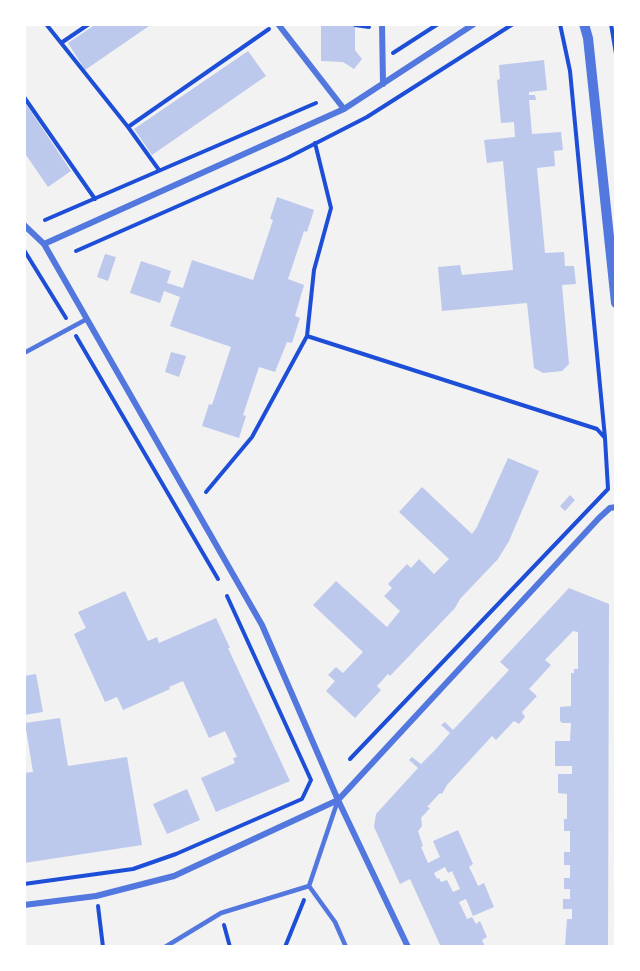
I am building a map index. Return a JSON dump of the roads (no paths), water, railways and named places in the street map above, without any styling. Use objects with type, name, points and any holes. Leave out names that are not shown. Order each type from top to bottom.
[{"type":"street","points":[[278,24],[344,109]]},
{"type":"street","points":[[382,24],[383,84]]},
{"type":"street","points":[[44,244],[344,109],[474,24]]},
{"type":"street","points":[[584,24],[588,38],[616,303]]},
{"type":"street","points":[[24,225],[44,244],[262,625],[338,800],[408,947]]},
{"type":"street","points":[[24,905],[96,896],[174,876],[338,800],[590,527],[610,508],[616,507]]},
{"type":"lane","points":[[24,353],[87,319]]},
{"type":"lane","points":[[309,886],[338,800]]},
{"type":"lane","points":[[165,947],[221,913],[309,886]]},
{"type":"lane","points":[[309,886],[335,922],[346,947]]}]
